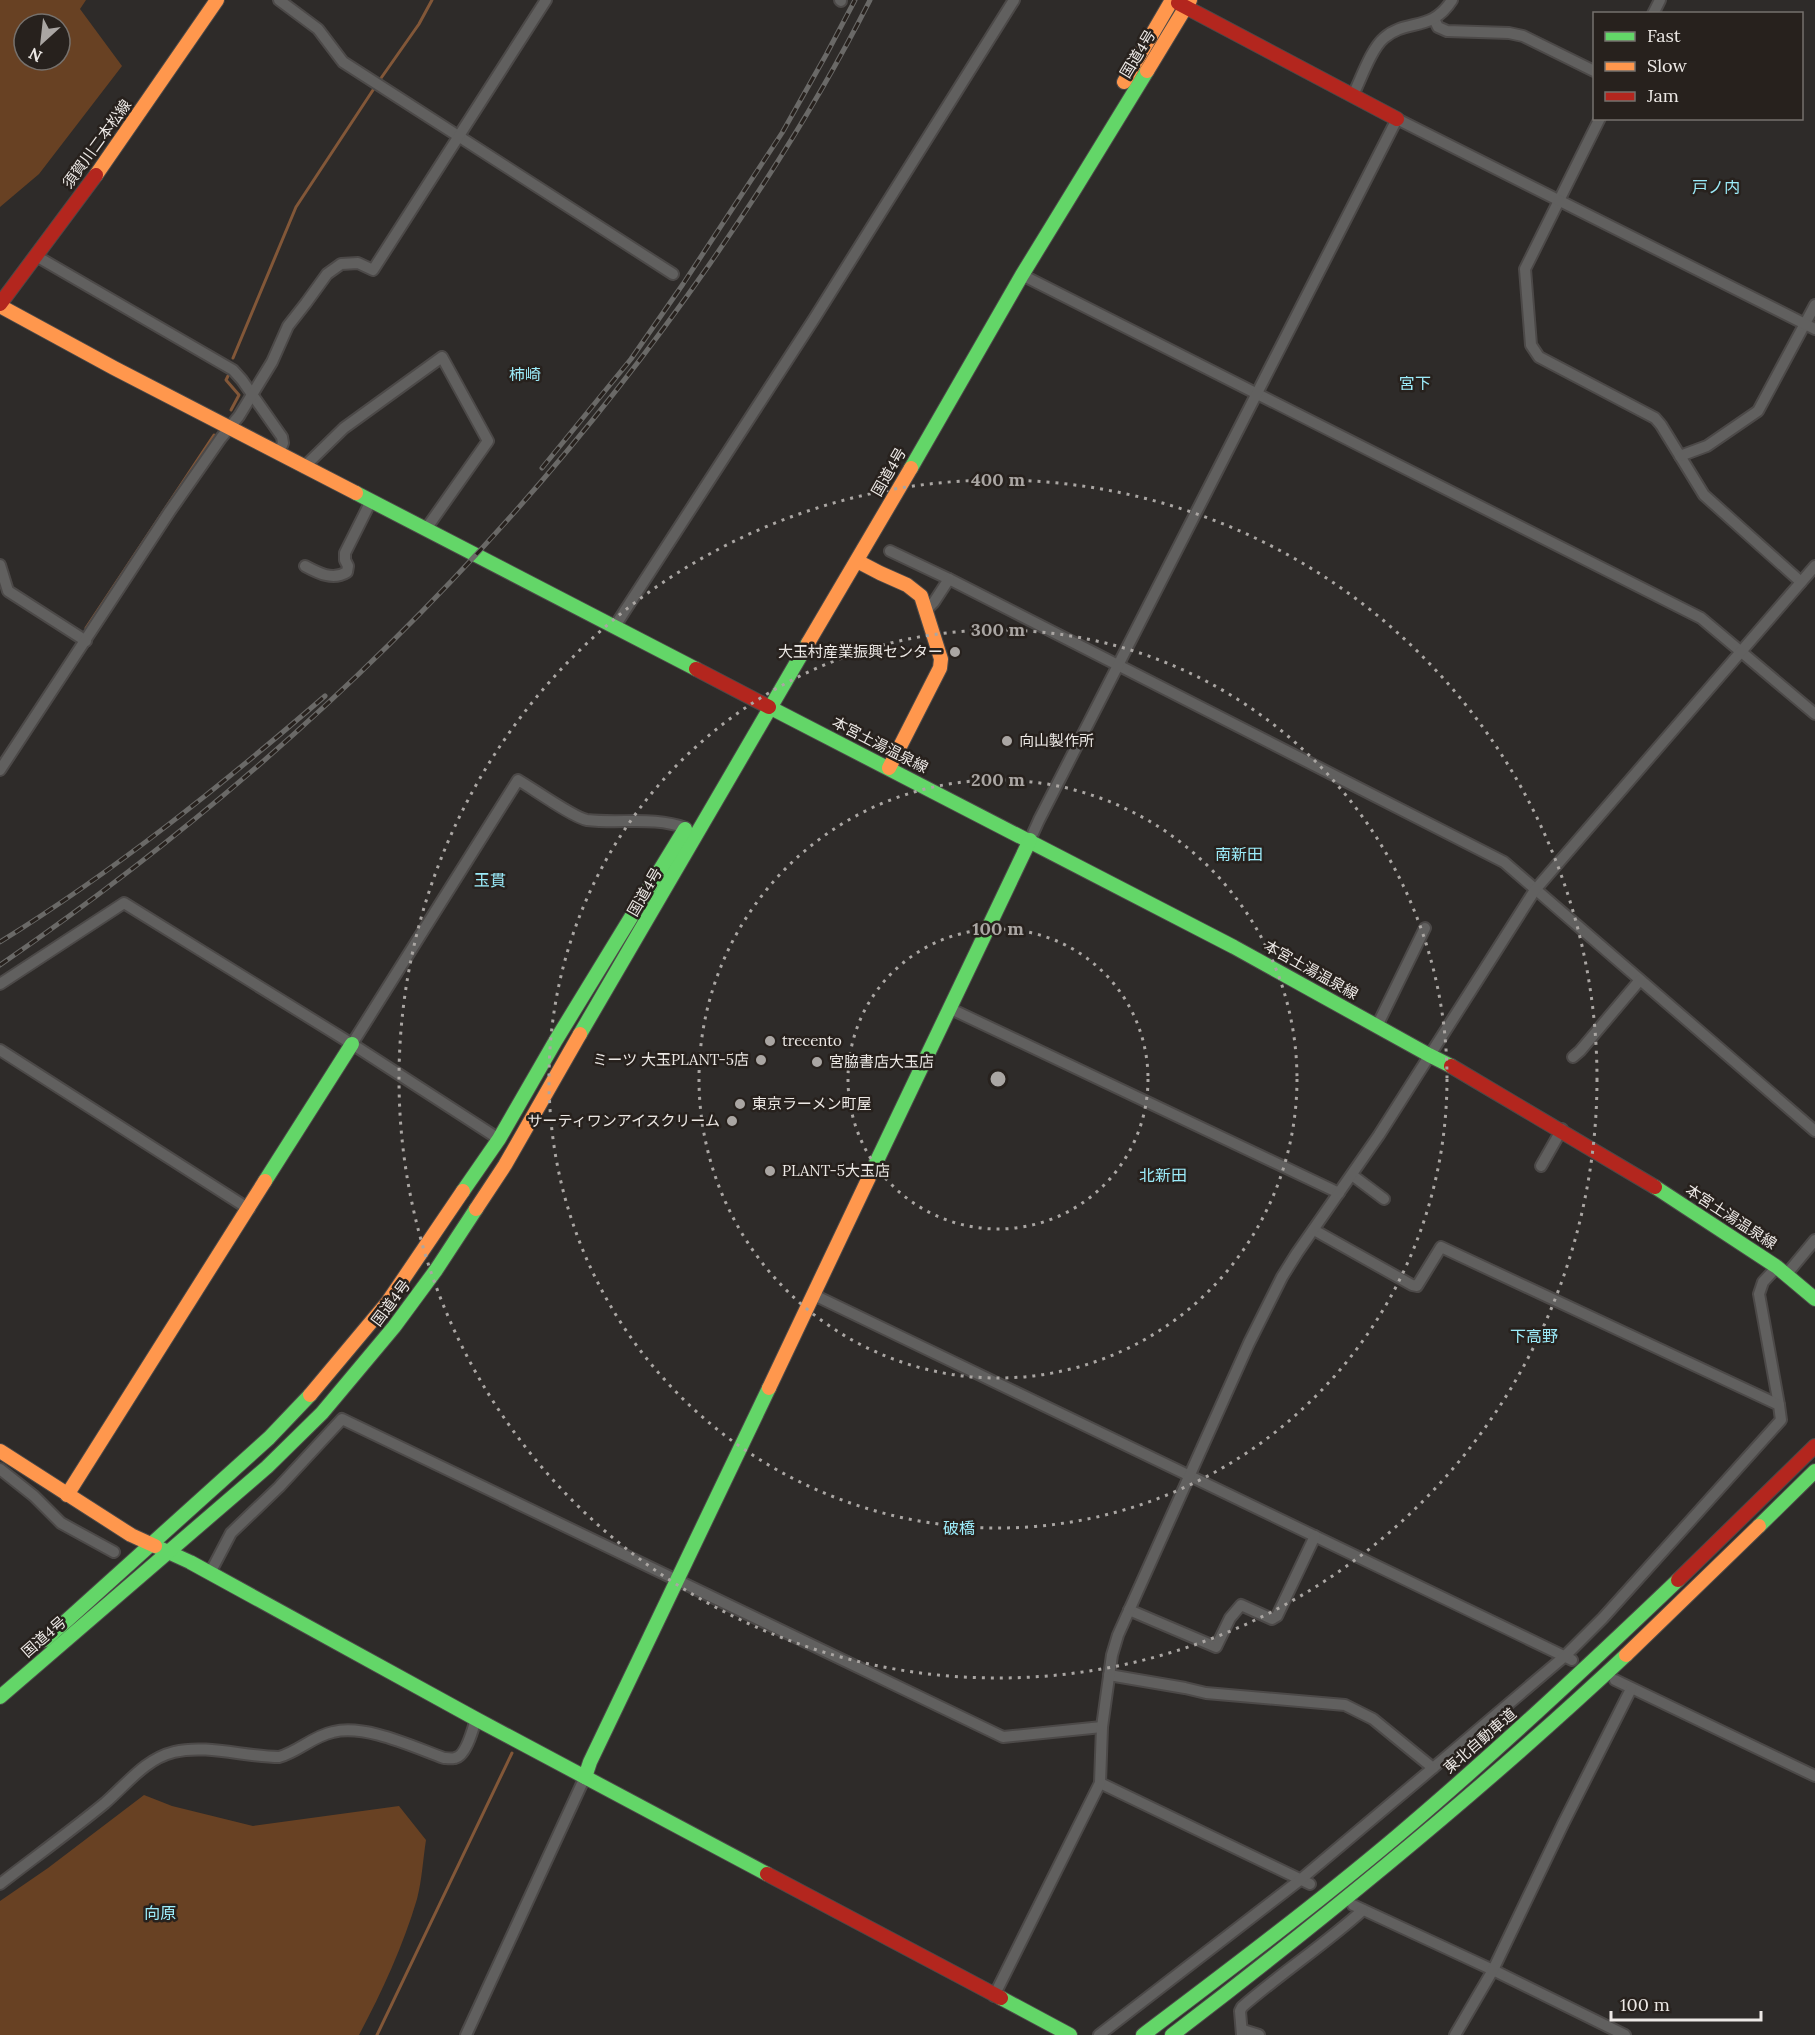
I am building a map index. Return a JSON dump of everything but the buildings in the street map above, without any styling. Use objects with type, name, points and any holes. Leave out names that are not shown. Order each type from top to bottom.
[{"type":"main road","name":"須賀川二本松線","points":[[0,305],[120,141],[217,0]]},
{"type":"main road","points":[[1172,0],[1187,4],[1397,119]]},
{"type":"main road","name":"国道4号","points":[[775,672],[1016,271],[1172,0]]},
{"type":"main road","name":"国道4号","points":[[0,1680],[269,1438],[326,1377],[387,1303],[499,1139],[556,1040],[758,706],[857,561],[1022,275],[1187,4]]},
{"type":"main road","name":"本宮土湯温泉線","points":[[0,305],[304,467],[615,626],[758,706],[889,768],[1030,840],[1234,947],[1429,1055],[1461,1070],[1655,1187],[1781,1271],[1815,1299]]},
{"type":"main road","points":[[857,561],[914,588],[921,596],[941,659],[939,668],[889,768]]},
{"type":"main road","name":"国道4号","points":[[0,1697],[267,1467],[322,1413],[394,1327],[436,1270],[505,1165],[758,706]]},
{"type":"main road","points":[[585,1777],[1030,840]]},
{"type":"main road","points":[[62,1492],[129,1394],[249,1209],[352,1044]]},
{"type":"main road","name":"東北自動車道","points":[[1143,2035],[1294,1919],[1396,1836],[1515,1733],[1662,1596],[1815,1446]]},
{"type":"main road","points":[[0,1451],[131,1535],[190,1562],[476,1719],[1070,2035]]},
{"type":"main road","points":[[1172,2035],[1238,1986],[1357,1891],[1529,1743],[1677,1606],[1815,1471]]},
{"type":"street","points":[[279,0],[318,29],[344,62],[673,274]]},
{"type":"street","points":[[0,770],[170,511],[253,395],[272,362],[288,326],[327,274],[341,264],[358,263],[373,270],[546,0]]},
{"type":"street","points":[[615,626],[814,319],[1014,0]]},
{"type":"street","points":[[1353,95],[1376,48],[1383,39],[1395,31],[1434,19],[1452,0]]},
{"type":"street","points":[[1434,19],[1438,27],[1446,31],[1509,33],[1523,36],[1593,71]]},
{"type":"street","points":[[1030,840],[1117,665],[1258,394],[1397,119],[1810,327]]},
{"type":"street","points":[[1599,120],[1525,269],[1531,345],[1534,352],[1539,357],[1655,418],[1704,495],[1801,582]]},
{"type":"street","points":[[36,256],[233,370],[282,437],[283,443],[279,453]]},
{"type":"street","points":[[1022,275],[1701,618],[1815,714]]},
{"type":"street","points":[[1680,456],[1707,446],[1758,411],[1810,327],[1815,305]]},
{"type":"street","points":[[304,467],[344,428],[441,357],[488,441],[426,530]]},
{"type":"street","points":[[305,566],[326,576],[344,574],[348,568],[345,553],[371,501]]},
{"type":"street","points":[[890,551],[1504,862],[1815,1131]]},
{"type":"street","points":[[0,565],[8,591],[86,642]]},
{"type":"street","points":[[994,1996],[1100,1783],[1102,1727],[1109,1676],[1118,1635],[1188,1476],[1282,1276],[1379,1136],[1535,890],[1815,566]]},
{"type":"street","points":[[926,610],[949,579]]},
{"type":"street","points":[[352,1044],[518,780],[586,820],[646,820],[669,822],[686,828]]},
{"type":"street","points":[[0,984],[124,903],[352,1044],[499,1139]]},
{"type":"street","points":[[1377,1026],[1425,928]]},
{"type":"street","points":[[1573,1057],[1640,980]]},
{"type":"street","points":[[951,1009],[1339,1193]]},
{"type":"street","points":[[0,1050],[249,1209]]},
{"type":"street","points":[[1541,1166],[1562,1130]]},
{"type":"street","points":[[1352,1175],[1384,1198]]},
{"type":"street","points":[[1314,1230],[1412,1286],[1417,1286],[1441,1247],[1779,1405]]},
{"type":"street","points":[[1099,2035],[1305,1882],[1433,1768],[1569,1658],[1781,1420],[1759,1294],[1763,1282],[1781,1271],[1815,1240]]},
{"type":"street","points":[[813,1295],[1569,1658]]},
{"type":"street","points":[[210,1573],[231,1533],[279,1487],[342,1419],[1003,1737],[1102,1727]]},
{"type":"street","points":[[0,1469],[45,1506],[61,1523],[114,1552]]},
{"type":"street","points":[[45,1506],[62,1492]]},
{"type":"street","points":[[1129,1610],[1216,1647],[1230,1618],[1241,1605],[1272,1619],[1277,1617],[1315,1536]]},
{"type":"street","points":[[1109,1676],[1206,1693],[1346,1705],[1373,1719],[1433,1768]]},
{"type":"street","points":[[1615,1680],[1815,1776]]},
{"type":"street","points":[[1455,2035],[1493,1970],[1631,1689]]},
{"type":"street","points":[[0,1884],[106,1802],[143,1767],[158,1757],[175,1751],[191,1750],[279,1757],[333,1731],[355,1731],[380,1735],[444,1758],[454,1759],[459,1757],[467,1744],[476,1719]]},
{"type":"street","points":[[466,2035],[585,1777]]},
{"type":"street","points":[[1100,1783],[1305,1882]]},
{"type":"street","points":[[1259,2035],[1242,2033],[1240,2011],[1242,2007],[1265,1987],[1333,1937],[1358,1907],[1625,2035]]},
{"type":"shaded area","points":[[0,0],[86,0],[80,9],[122,66],[39,174],[0,207]]},
{"type":"shaded area","points":[[144,1795],[172,1806],[253,1826],[399,1806],[426,1840],[420,1884],[399,1951],[359,2035],[0,2035],[0,1901],[48,1868]]},
{"type":"waterway","points":[[379,81],[419,24],[432,0]]},
{"type":"waterway","points":[[233,358],[296,207],[375,87]]},
{"type":"waterway","points":[[228,376],[226,380],[239,395],[231,410]]},
{"type":"waterway","points":[[86,628],[214,435]]},
{"type":"waterway","points":[[377,2035],[512,1753]]},
{"type":"railway","points":[[542,468],[631,359],[683,284],[782,133],[855,0]]},
{"type":"railway","points":[[0,965],[102,891],[201,814],[296,733],[386,647],[473,558],[556,464],[635,367],[709,265],[794,136],[870,0]]},
{"type":"railway","points":[[0,942],[127,856],[247,762],[325,696]]},
{"type":"traffic: fast","points":[[911,468],[1022,275],[1147,71]]},
{"type":"traffic: fast","points":[[356,493],[696,669]]},
{"type":"traffic: fast","points":[[580,1034],[808,643]]},
{"type":"traffic: fast","points":[[769,707],[1234,947],[1451,1066]]},
{"type":"traffic: fast","points":[[463,1191],[499,1139],[556,1040],[685,829]]},
{"type":"traffic: fast","points":[[873,1169],[1030,840]]},
{"type":"traffic: fast","points":[[265,1181],[352,1044]]},
{"type":"traffic: fast","points":[[1655,1187],[1777,1267],[1815,1299]]},
{"type":"traffic: fast","points":[[0,1697],[267,1467],[322,1413],[394,1327],[436,1270],[476,1209]]},
{"type":"traffic: fast","points":[[585,1777],[590,1762],[769,1388]]},
{"type":"traffic: fast","points":[[45,1640],[269,1438],[310,1395]]},
{"type":"traffic: fast","points":[[1759,1526],[1815,1471]]},
{"type":"traffic: fast","points":[[155,1546],[190,1562],[476,1719],[767,1874]]},
{"type":"traffic: fast","points":[[1143,2035],[1303,1913],[1396,1837],[1539,1711],[1678,1580]]},
{"type":"traffic: fast","points":[[1172,2035],[1404,1851],[1626,1655]]},
{"type":"traffic: fast","points":[[1001,1998],[1070,2035]]},
{"type":"traffic: slow","points":[[96,175],[217,0]]},
{"type":"traffic: slow","points":[[1124,82],[1172,0]]},
{"type":"traffic: slow","points":[[1147,71],[1190,0]]},
{"type":"traffic: slow","points":[[0,306],[114,368],[356,493]]},
{"type":"traffic: slow","points":[[808,643],[911,468]]},
{"type":"traffic: slow","points":[[857,561],[907,585],[921,596],[941,659],[940,668],[889,768]]},
{"type":"traffic: slow","points":[[476,1209],[505,1165],[580,1034]]},
{"type":"traffic: slow","points":[[769,1388],[873,1169]]},
{"type":"traffic: slow","points":[[67,1495],[265,1181]]},
{"type":"traffic: slow","points":[[310,1395],[387,1303],[463,1191]]},
{"type":"traffic: slow","points":[[0,1451],[131,1535],[155,1546]]},
{"type":"traffic: slow","points":[[1626,1655],[1759,1526]]},
{"type":"traffic: jam","points":[[1178,3],[1397,119]]},
{"type":"traffic: jam","points":[[0,304],[96,175]]},
{"type":"traffic: jam","points":[[696,669],[769,707]]},
{"type":"traffic: jam","points":[[1451,1066],[1655,1187]]},
{"type":"traffic: jam","points":[[1678,1580],[1815,1446]]},
{"type":"traffic: jam","points":[[767,1874],[1001,1998]]},
{"type":"place","name":"大玉村産業振興センター","points":[[955,652]]},
{"type":"place","name":"向山製作所","points":[[1007,741]]},
{"type":"place","name":"trecento","points":[[770,1041]]},
{"type":"place","name":"ミーツ 大玉PLANT-5店","points":[[761,1060]]},
{"type":"place","name":"宮脇書店大玉店","points":[[817,1062]]},
{"type":"place","name":"東京ラーメン町屋","points":[[740,1104]]},
{"type":"place","name":"サーティワンアイスクリーム","points":[[732,1121]]},
{"type":"place","name":"PLANT-5大玉店","points":[[770,1171]]},
{"type":"district","name":"戸ノ内","points":[[1716,187]]},
{"type":"district","name":"柿崎","points":[[525,374]]},
{"type":"district","name":"宮下","points":[[1415,383]]},
{"type":"district","name":"南新田","points":[[1239,854]]},
{"type":"district","name":"玉貫","points":[[490,880]]},
{"type":"district","name":"北新田","points":[[1163,1175]]},
{"type":"district","name":"下高野","points":[[1534,1336]]},
{"type":"district","name":"破橋","points":[[959,1528]]},
{"type":"district","name":"向原","points":[[160,1913]]}]
